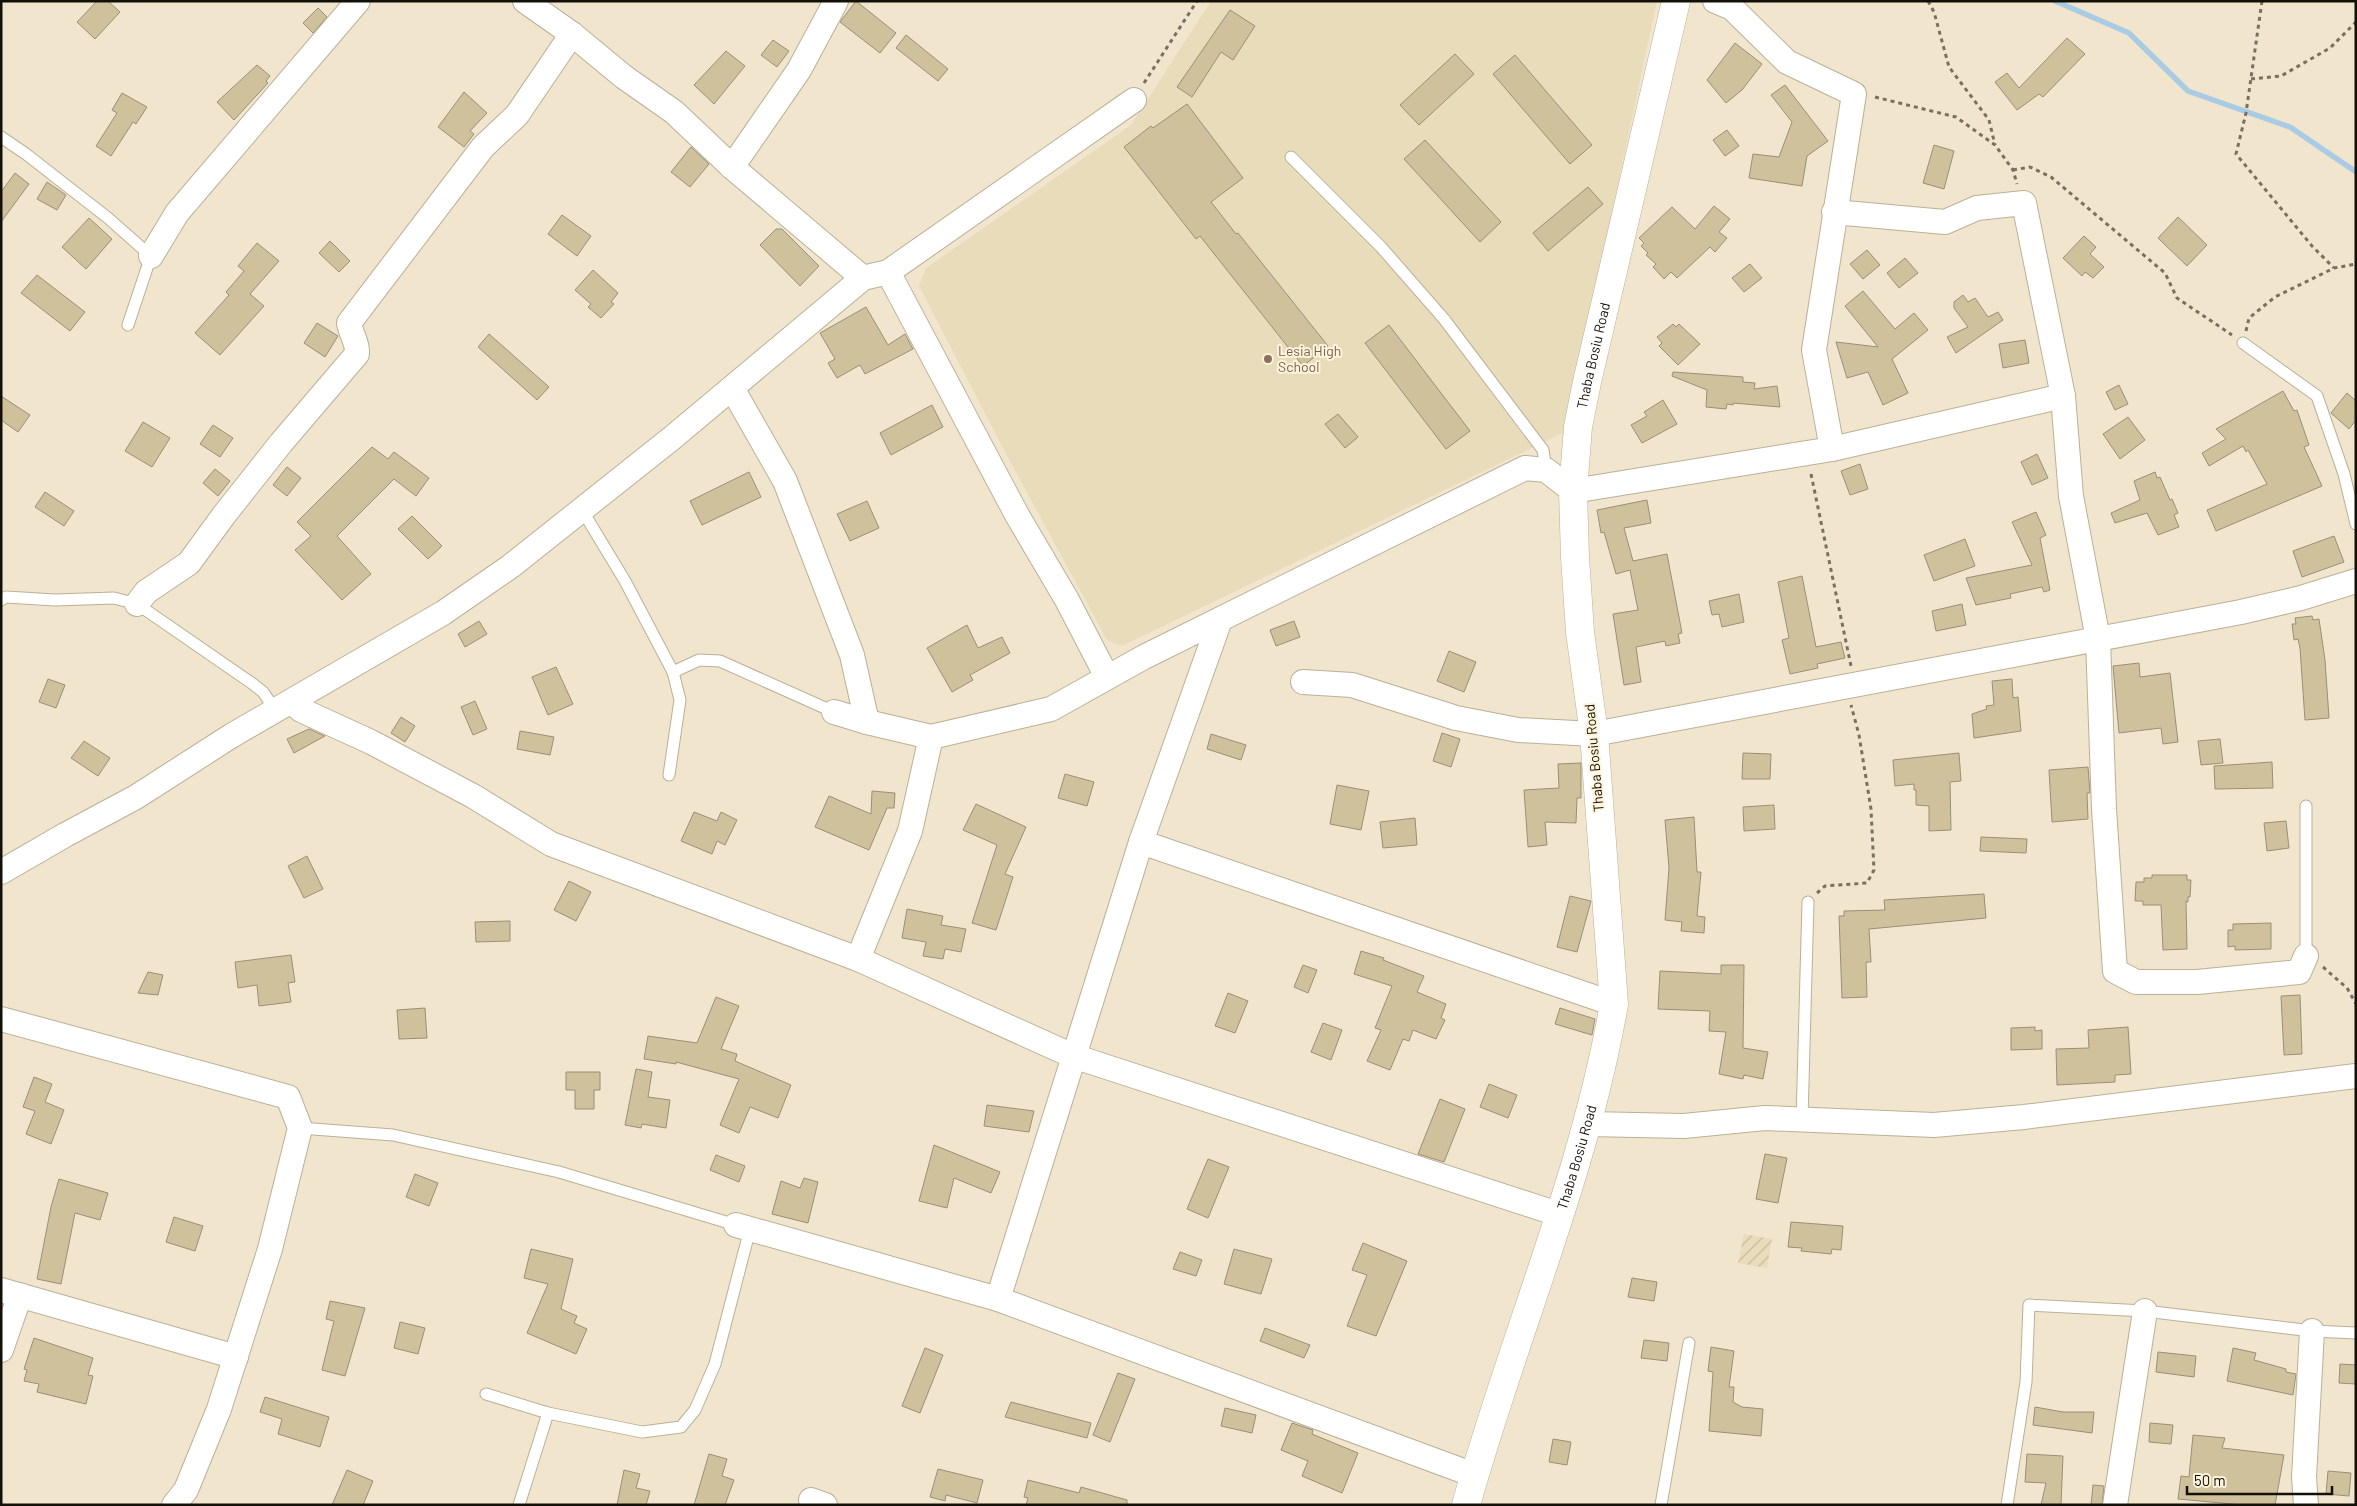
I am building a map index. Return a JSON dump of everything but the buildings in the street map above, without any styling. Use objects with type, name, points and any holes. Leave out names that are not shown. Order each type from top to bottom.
[{"type":"street","points":[[150,256],[176,212],[358,1]]},
{"type":"street","points":[[525,1],[572,34],[624,77],[674,112],[732,167],[863,278]]},
{"type":"street","points":[[732,167],[799,70],[836,1]]},
{"type":"street","name":"Thaba Bosiu Road","points":[[1466,1505],[1474,1475],[1561,1215],[1587,1124],[1614,1004],[1594,734],[1580,632],[1573,491],[1578,427],[1587,382],[1676,1]]},
{"type":"street","points":[[1715,1],[1732,8],[1788,62],[1854,94],[1834,212],[1814,350],[1832,449]]},
{"type":"street","points":[[138,604],[146,592],[190,564],[224,515],[281,443],[357,354],[357,345],[350,333],[349,323],[483,147],[516,114],[572,34]]},
{"type":"street","points":[[1,872],[65,834],[136,797],[231,736],[443,614],[512,566],[582,510],[863,278],[888,272],[1134,100]]},
{"type":"street","points":[[1834,212],[1945,222],[1978,208],[2024,204],[2063,396],[2071,496],[2098,639],[2104,809],[2115,971],[2136,982],[2197,982],[2299,972],[2306,956]]},
{"type":"street","points":[[888,272],[1017,515],[1067,600],[1107,677]]},
{"type":"street","points":[[732,388],[785,481],[852,655],[867,722]]},
{"type":"street","points":[[834,712],[867,722],[931,736],[1051,709],[1107,677],[1526,468],[1546,470],[1573,491],[1832,449],[2063,396]]},
{"type":"street","points":[[1303,682],[1352,685],[1465,720],[1518,730],[1594,734],[2241,612],[2356,581]]},
{"type":"street","points":[[998,1299],[1141,842],[1220,620]]},
{"type":"street","points":[[284,707],[301,710],[371,742],[473,796],[551,844],[858,959],[1073,1056],[1561,1215]]},
{"type":"street","points":[[858,959],[910,830],[931,736]]},
{"type":"street","points":[[1141,842],[1614,1004]]},
{"type":"street","points":[[1,1019],[288,1097],[300,1128],[270,1249],[220,1409],[186,1490],[174,1505]]},
{"type":"street","points":[[1587,1124],[1684,1126],[1765,1118],[1934,1125],[2356,1076]]},
{"type":"street","points":[[743,1227],[998,1299],[1474,1475]]},
{"type":"street","points":[[1,1350],[10,1293],[236,1357]]},
{"type":"street","points":[[2114,1505],[2145,1311]]},
{"type":"street","points":[[2306,1505],[2304,1477],[2312,1331]]},
{"type":"lane","points":[[1,137],[26,154],[108,218],[150,256],[128,325]]},
{"type":"lane","points":[[1291,157],[1381,247],[1444,319],[1543,450],[1546,470]]},
{"type":"lane","points":[[2243,343],[2317,396],[2344,474],[2356,524]]},
{"type":"lane","points":[[582,510],[625,582],[673,672],[680,700],[669,774]]},
{"type":"lane","points":[[1,600],[6,597],[55,600],[114,598],[138,604],[284,707]]},
{"type":"lane","points":[[673,672],[699,660],[720,661],[834,712]]},
{"type":"lane","points":[[2306,806],[2306,956]]},
{"type":"lane","points":[[1802,1120],[1808,902]]},
{"type":"lane","points":[[300,1128],[393,1135],[559,1172],[743,1227],[715,1364],[695,1410],[681,1428],[642,1432],[548,1412],[486,1394]]},
{"type":"lane","points":[[2007,1505],[2026,1382],[2030,1305],[2145,1311],[2312,1331],[2356,1332]]},
{"type":"lane","points":[[1660,1505],[1689,1343]]},
{"type":"lane","points":[[519,1505],[548,1412]]},
{"type":"path","points":[[1134,100],[1197,1]]},
{"type":"path","points":[[1928,1],[1934,12],[1949,67],[1989,120],[1995,145]]},
{"type":"path","points":[[2262,1],[2251,79],[2236,154],[2312,246],[2334,268]]},
{"type":"path","points":[[2251,79],[2281,76],[2330,48],[2356,22]]},
{"type":"path","points":[[1854,94],[1894,100],[1956,117],[1995,145],[2012,170],[2024,204]]},
{"type":"path","points":[[2012,170],[2030,167],[2051,177],[2165,273],[2177,298],[2243,343],[2249,318],[2275,297],[2334,268],[2356,264]]},
{"type":"path","points":[[1806,454],[1851,687],[1871,810],[1874,870],[1867,883],[1824,886],[1808,902]]},
{"type":"path","points":[[2306,956],[2334,975],[2347,988],[2356,1004]]},
{"type":"shaded area","name":"Lesia High School","points":[[1211,1],[1657,1],[1565,432],[1122,646],[1107,640],[1006,454],[919,286],[926,268],[1131,125]]},
{"type":"shaded area","points":[[1744,1234],[1772,1239],[1767,1268],[1738,1263]]},
{"type":"waterway","points":[[2055,1],[2129,33],[2188,91],[2290,127],[2356,172]]},
{"type":"place","name":"Lesia High School","points":[[1268,359]]}]
